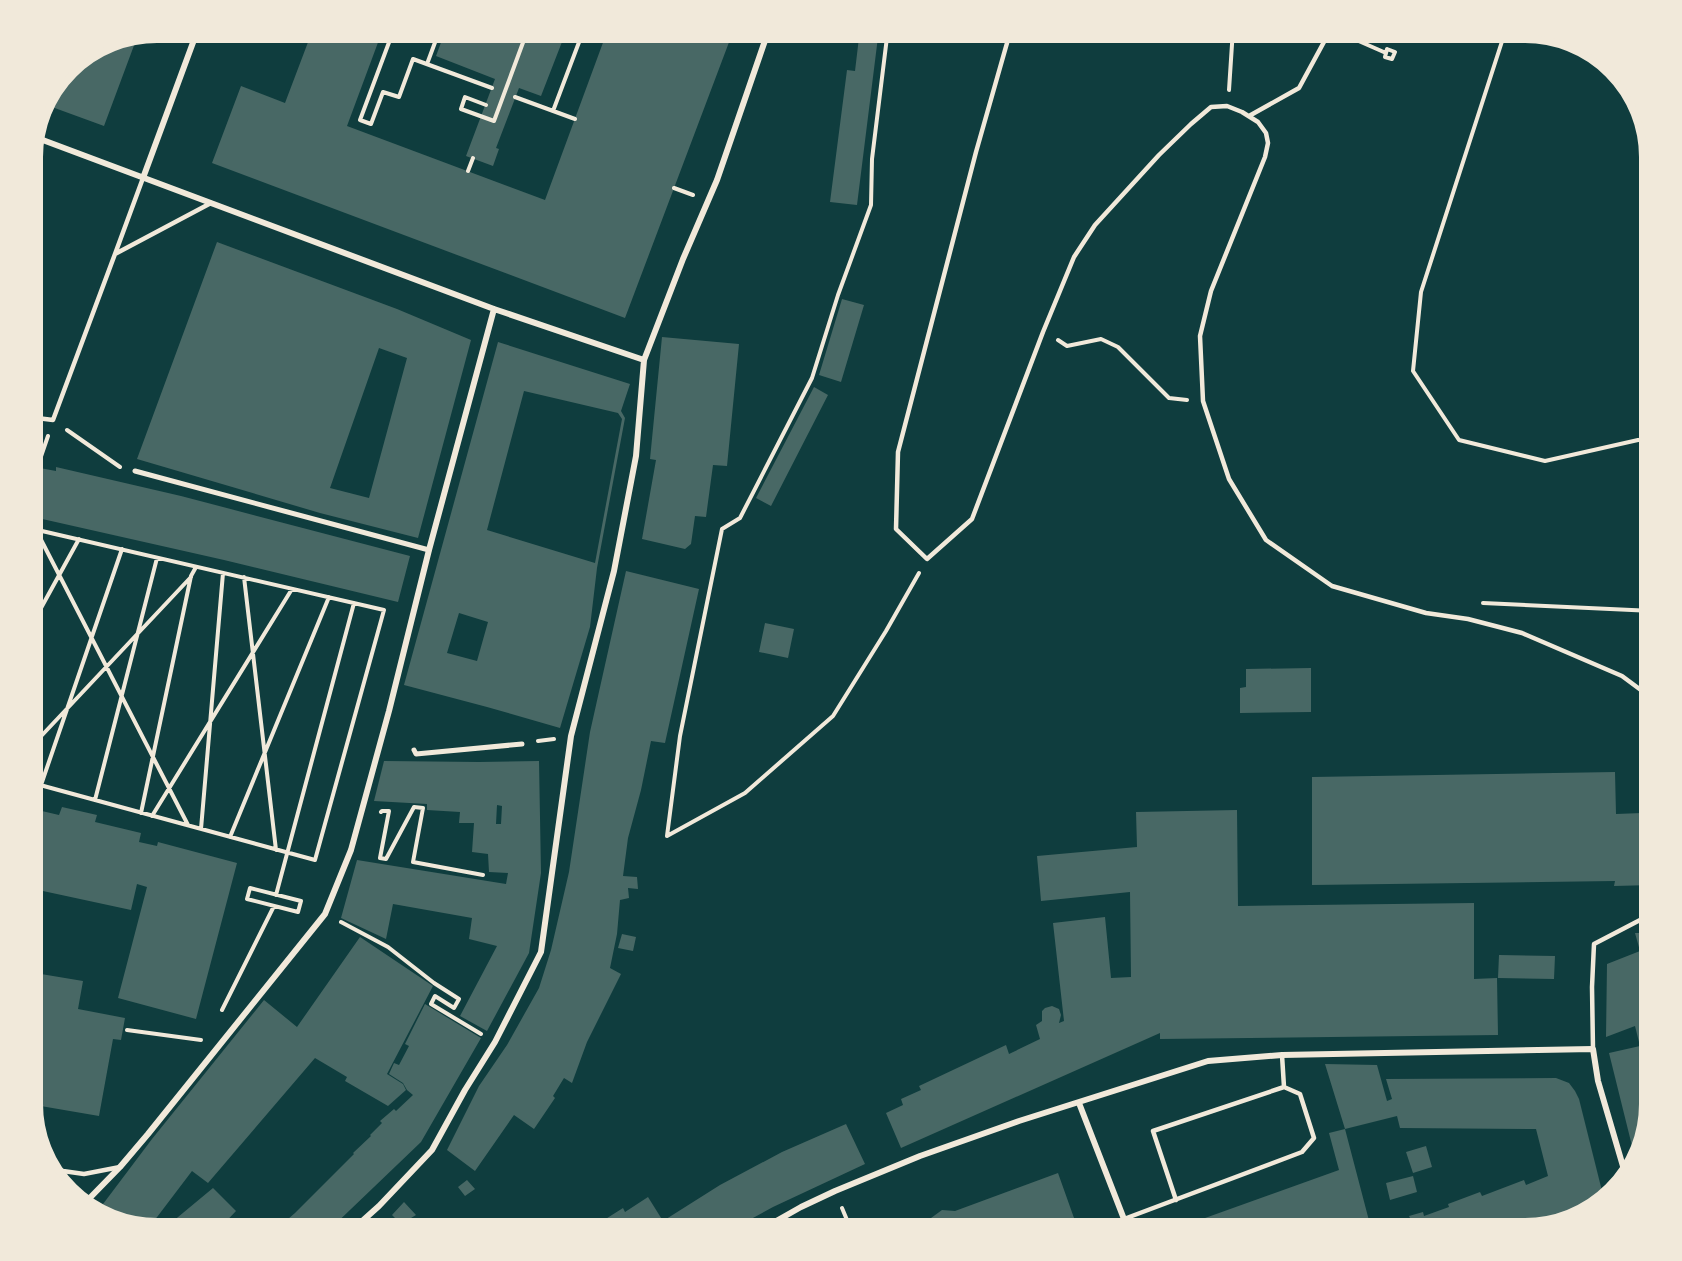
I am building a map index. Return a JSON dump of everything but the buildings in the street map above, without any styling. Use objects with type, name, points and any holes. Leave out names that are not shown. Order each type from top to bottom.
[{"type":"street","points":[[142,178],[194,39]]},
{"type":"street","points":[[362,1222],[432,1150],[495,1042],[541,952],[571,736],[614,571],[636,456],[644,360],[670,291],[717,180],[765,39]]},
{"type":"street","points":[[40,139],[494,309],[644,360]]},
{"type":"street","points":[[88,1200],[120,1167],[325,914],[351,850],[494,309]]},
{"type":"street","points":[[135,471],[429,550]]},
{"type":"street","points":[[414,750],[416,754],[522,744]]},
{"type":"street","points":[[775,1222],[801,1206],[835,1191],[920,1156],[1018,1121],[1208,1061],[1282,1054],[1593,1049],[1598,1082],[1624,1169]]},
{"type":"street","points":[[1079,1103],[1125,1222]]},
{"type":"lane","points":[[1008,39],[898,452],[896,529],[927,559],[972,519],[1074,257],[1095,225],[1159,155],[1211,107],[1227,106],[1258,122],[1266,133],[1268,143],[1265,157],[1210,291],[1200,336],[1203,401],[1229,479],[1266,540],[1332,586],[1426,613],[1468,619],[1522,633],[1622,676],[1643,692]]},
{"type":"lane","points":[[1249,116],[1299,88],[1326,39]]},
{"type":"lane","points":[[39,418],[53,420],[142,178]]},
{"type":"lane","points":[[115,254],[211,203]]},
{"type":"lane","points":[[1593,1049],[1594,944],[1643,919]]},
{"type":"lane","points":[[1282,1054],[1284,1087]]},
{"type":"lane","points":[[1124,1219],[1176,1200],[1302,1152],[1314,1138],[1300,1094],[1284,1087],[1153,1131],[1176,1200]]},
{"type":"lane","points":[[60,1170],[84,1174],[120,1167]]},
{"type":"path","points":[[390,39],[360,120],[371,124],[383,92],[399,98],[414,59],[492,88]]},
{"type":"path","points":[[427,64],[436,39]]},
{"type":"path","points":[[486,105],[465,97],[461,109],[494,121],[524,39]]},
{"type":"path","points":[[553,111],[580,39]]},
{"type":"path","points":[[887,39],[872,159],[871,205],[838,295],[812,378],[740,518],[722,529],[680,736],[667,836],[745,793],[833,716],[927,559]]},
{"type":"path","points":[[1227,106],[1232,39]]},
{"type":"path","points":[[1354,39],[1386,53]]},
{"type":"path","points":[[1502,39],[1421,292],[1413,370],[1459,440],[1545,461],[1643,440]]},
{"type":"path","points":[[515,97],[575,119]]},
{"type":"path","points":[[468,171],[473,158]]},
{"type":"path","points":[[1043,332],[1067,345],[1101,339],[1118,347],[1169,398],[1203,401]]},
{"type":"path","points":[[39,465],[53,420],[118,466],[135,471]]},
{"type":"path","points":[[39,531],[79,539],[122,549],[157,558],[384,610],[315,860],[40,785],[122,549]]},
{"type":"path","points":[[39,538],[188,825]]},
{"type":"path","points":[[39,611],[79,539]]},
{"type":"path","points":[[95,800],[157,558]]},
{"type":"path","points":[[141,813],[192,576],[196,567]]},
{"type":"path","points":[[201,829],[223,573]]},
{"type":"path","points":[[39,738],[192,576]]},
{"type":"path","points":[[244,578],[276,849]]},
{"type":"path","points":[[152,816],[293,589]]},
{"type":"path","points":[[230,837],[329,597]]},
{"type":"path","points":[[1475,602],[1643,610]]},
{"type":"path","points":[[276,895],[354,603]]},
{"type":"path","points":[[377,821],[382,811],[389,811],[380,858],[386,859],[414,807],[423,808],[413,862],[483,876]]},
{"type":"path","points":[[250,888],[301,901],[298,912],[274,906],[247,899],[250,888]]},
{"type":"path","points":[[226,1003],[274,906]]},
{"type":"path","points":[[325,914],[388,947],[459,999],[454,1008],[435,996],[431,1004],[495,1042]]},
{"type":"path","points":[[128,1030],[191,1039]]},
{"type":"path","points":[[835,1191],[848,1222]]}]
